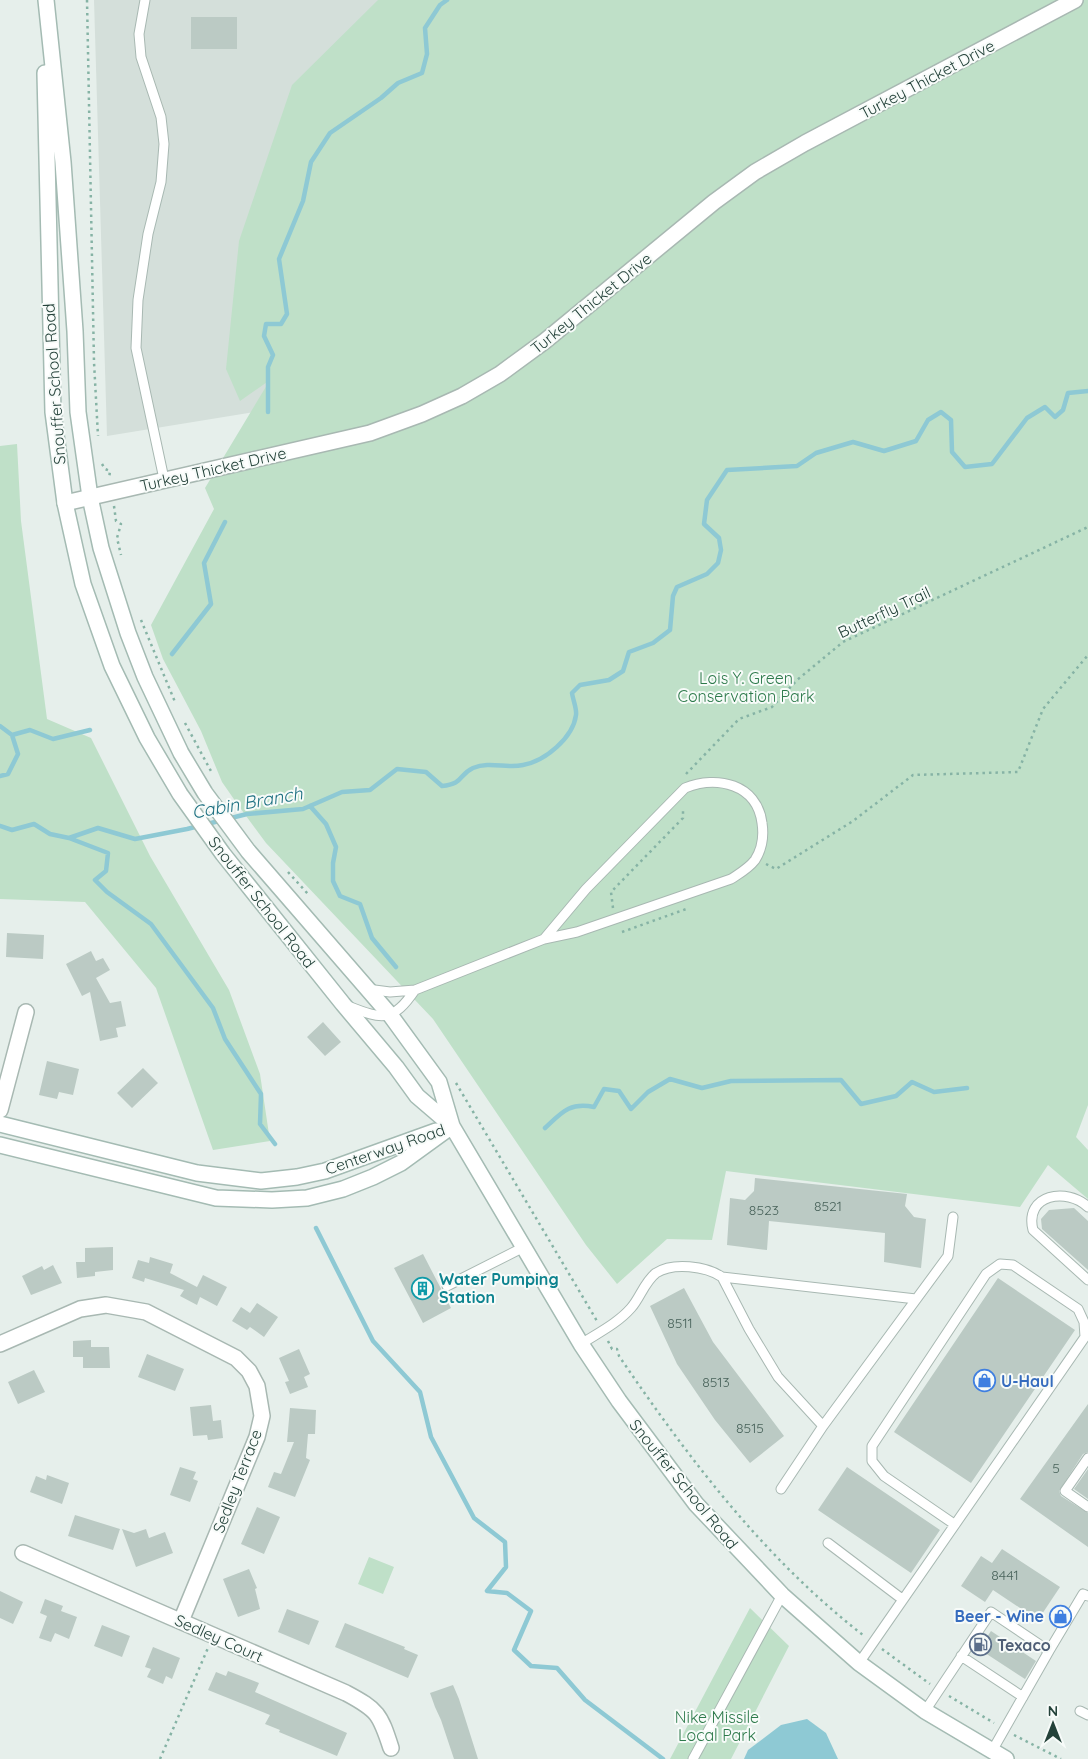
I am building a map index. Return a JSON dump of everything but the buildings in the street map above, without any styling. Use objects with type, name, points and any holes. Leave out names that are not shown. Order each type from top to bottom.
[{"type":"main road","name":"Snouffer School Road","points":[[45,0],[63,162],[75,331],[78,412],[90,497],[114,593],[145,678],[181,752],[205,793],[248,851],[391,1016],[439,1082],[452,1126],[581,1344],[619,1401],[680,1484],[730,1542],[782,1596],[860,1663],[925,1711],[1006,1759]]},
{"type":"main road","name":"Snouffer School Road","points":[[45,0],[52,392],[65,503],[83,584],[112,666],[147,738],[180,794],[223,854],[396,1067],[417,1096],[452,1126]]},
{"type":"main road","name":"Turkey Thicket Drive","points":[[65,503],[370,433],[422,414],[462,396],[500,374],[546,341],[714,202],[755,172],[1075,0]]},
{"type":"main road","points":[[0,1110],[26,1012]]},
{"type":"main road","name":"Centerway Road","points":[[0,1124],[197,1173],[261,1181],[297,1177],[325,1171],[452,1126]]},
{"type":"main road","name":"Centerway Road","points":[[0,1145],[216,1198],[272,1200],[307,1198],[343,1189],[373,1177],[401,1163],[452,1126]]},
{"type":"main road","name":"Sedley Terrace","points":[[0,1344],[71,1312],[106,1305],[146,1312],[236,1358],[250,1372],[257,1386],[262,1416],[257,1437],[181,1621]]},
{"type":"main road","name":"Sedley Court","points":[[23,1553],[214,1635],[370,1706],[382,1720],[392,1748]]},
{"type":"lane","points":[[145,0],[139,34],[141,57],[161,117],[164,144],[162,182],[148,234],[138,300],[136,348],[164,479]]},
{"type":"lane","points":[[366,989],[390,992],[415,990],[544,938],[578,932],[731,879],[747,869],[756,859],[762,846],[764,834],[762,818],[752,798],[736,786],[722,782],[698,783],[686,788],[586,889],[544,938]]},
{"type":"lane","points":[[343,1004],[367,1014],[391,1016],[404,1007],[415,990]]},
{"type":"lane","points":[[1088,1207],[1075,1198],[1055,1196],[1042,1200],[1034,1208],[1030,1219],[1033,1230],[1088,1280]]},
{"type":"lane","points":[[781,1489],[823,1426],[948,1256],[953,1216]]},
{"type":"lane","points":[[448,1286],[524,1247]]},
{"type":"lane","points":[[860,1663],[902,1599],[1085,1336],[1084,1322],[1078,1308],[1013,1265],[1000,1264],[986,1274],[872,1446],[872,1461],[884,1476],[954,1524]]},
{"type":"lane","points":[[581,1344],[621,1318],[632,1308],[655,1274],[675,1268],[704,1268],[722,1277],[916,1299]]},
{"type":"lane","points":[[722,1277],[749,1329],[778,1377],[823,1426]]},
{"type":"lane","points":[[1088,1458],[1065,1491],[1088,1507]]},
{"type":"lane","points":[[828,1543],[902,1599]]},
{"type":"lane","points":[[992,1752],[1083,1594],[1088,1596]]},
{"type":"lane","points":[[693,1759],[782,1596]]},
{"type":"lane","points":[[925,1711],[992,1612],[1049,1651]]},
{"type":"lane","points":[[961,1656],[1023,1697]]},
{"type":"path","points":[[87,0],[94,362],[99,443]]},
{"type":"path","points":[[100,458],[105,469],[110,471],[108,476]]},
{"type":"path","points":[[116,521],[121,524],[118,538],[122,562]]},
{"type":"path","name":"Butterfly Trail","points":[[684,778],[739,719],[772,707],[798,680],[844,642],[1088,527]]},
{"type":"path","points":[[139,613],[179,710]]},
{"type":"path","points":[[756,859],[776,869],[854,821],[914,775],[1018,772],[1043,709],[1088,655]]},
{"type":"path","points":[[183,718],[213,775]]},
{"type":"path","points":[[615,914],[610,901],[611,892],[684,818],[682,800]]},
{"type":"path","points":[[622,932],[690,907]]},
{"type":"path","points":[[452,1076],[593,1314]]},
{"type":"path","points":[[612,1349],[618,1349],[620,1356],[656,1410],[714,1488],[784,1564],[860,1632]]},
{"type":"path","points":[[160,1759],[214,1635]]},
{"type":"path","points":[[895,1659],[927,1682]]},
{"type":"path","points":[[956,1700],[990,1722]]},
{"type":"path","points":[[1023,1740],[1061,1759]]},
{"type":"shaded area","points":[[94,0],[766,0],[328,400],[107,436]]},
{"type":"green space","name":"Lois Y. Green Conservation Park","points":[[378,0],[1088,0],[1088,1105],[1076,1137],[1088,1150],[1088,1199],[1048,1165],[1020,1207],[726,1171],[712,1240],[667,1239],[617,1284],[586,1245],[433,1019],[266,843],[222,782],[201,731],[163,659],[151,625],[214,509],[205,488],[270,380],[240,401],[226,369],[239,241],[292,85]]},
{"type":"green space","points":[[17,444],[21,521],[47,719],[91,738],[150,856],[229,990],[260,1074],[270,1141],[213,1150],[156,988],[85,902],[0,899],[0,446]]},
{"type":"green space","points":[[369,1557],[394,1567],[383,1594],[358,1584]]},
{"type":"green space","name":"Nike Missile Local Park","points":[[750,1608],[789,1646],[731,1759],[670,1759]]},
{"type":"water","points":[[807,1719],[826,1733],[838,1759],[744,1759],[748,1750],[781,1725]]},
{"type":"waterway","points":[[268,412],[268,367],[273,355],[264,336],[266,324],[281,324],[287,314],[279,259],[303,201],[311,162],[330,133],[381,98],[398,83],[422,73],[427,54],[425,28],[440,5],[447,0]]},
{"type":"waterway","name":"Cabin Branch","points":[[0,826],[12,830],[34,824],[50,834],[69,838],[98,828],[135,839],[187,829],[247,814],[303,809],[342,792],[370,790],[397,769],[426,772],[442,786],[458,781],[468,771],[479,766],[517,766],[531,763],[557,747],[570,732],[576,713],[572,693],[580,685],[609,680],[623,671],[629,652],[653,643],[670,630],[673,596],[677,587],[707,574],[718,563],[721,550],[719,538],[704,524],[707,500],[727,470],[797,466],[816,453],[853,442],[884,451],[916,441],[928,420],[941,412],[951,420],[952,452],[965,467],[992,464],[1027,418],[1045,407],[1055,417],[1063,410],[1068,393],[1088,391]]},
{"type":"waterway","points":[[172,654],[211,604],[204,563],[225,522]]},
{"type":"waterway","name":"Cabin Branch","points":[[0,726],[12,735],[18,754],[8,774],[0,776]]},
{"type":"waterway","points":[[12,735],[30,730],[53,739],[90,730]]},
{"type":"waterway","points":[[310,806],[326,824],[336,847],[333,863],[333,881],[340,896],[360,904],[372,938],[396,967]]},
{"type":"waterway","points":[[69,838],[108,853],[106,871],[95,880],[107,892],[151,924],[213,1008],[225,1039],[261,1094],[260,1124],[275,1144]]},
{"type":"waterway","points":[[545,1128],[572,1107],[594,1107],[604,1089],[619,1091],[631,1109],[648,1092],[670,1079],[702,1088],[731,1081],[841,1080],[861,1104],[896,1096],[912,1082],[934,1092],[967,1088]]},
{"type":"waterway","points":[[316,1228],[373,1341],[420,1392],[431,1437],[474,1518],[505,1542],[506,1567],[487,1591],[507,1593],[531,1611],[514,1650],[531,1666],[557,1668],[585,1700],[663,1759]]},
{"type":"place","name":"Water Pumping Station","points":[[423,1288]]},
{"type":"place","name":"U-Haul","points":[[985,1381]]},
{"type":"place","name":"Beer - Wine","points":[[1060,1616]]},
{"type":"place","name":"Texaco","points":[[981,1645]]}]
